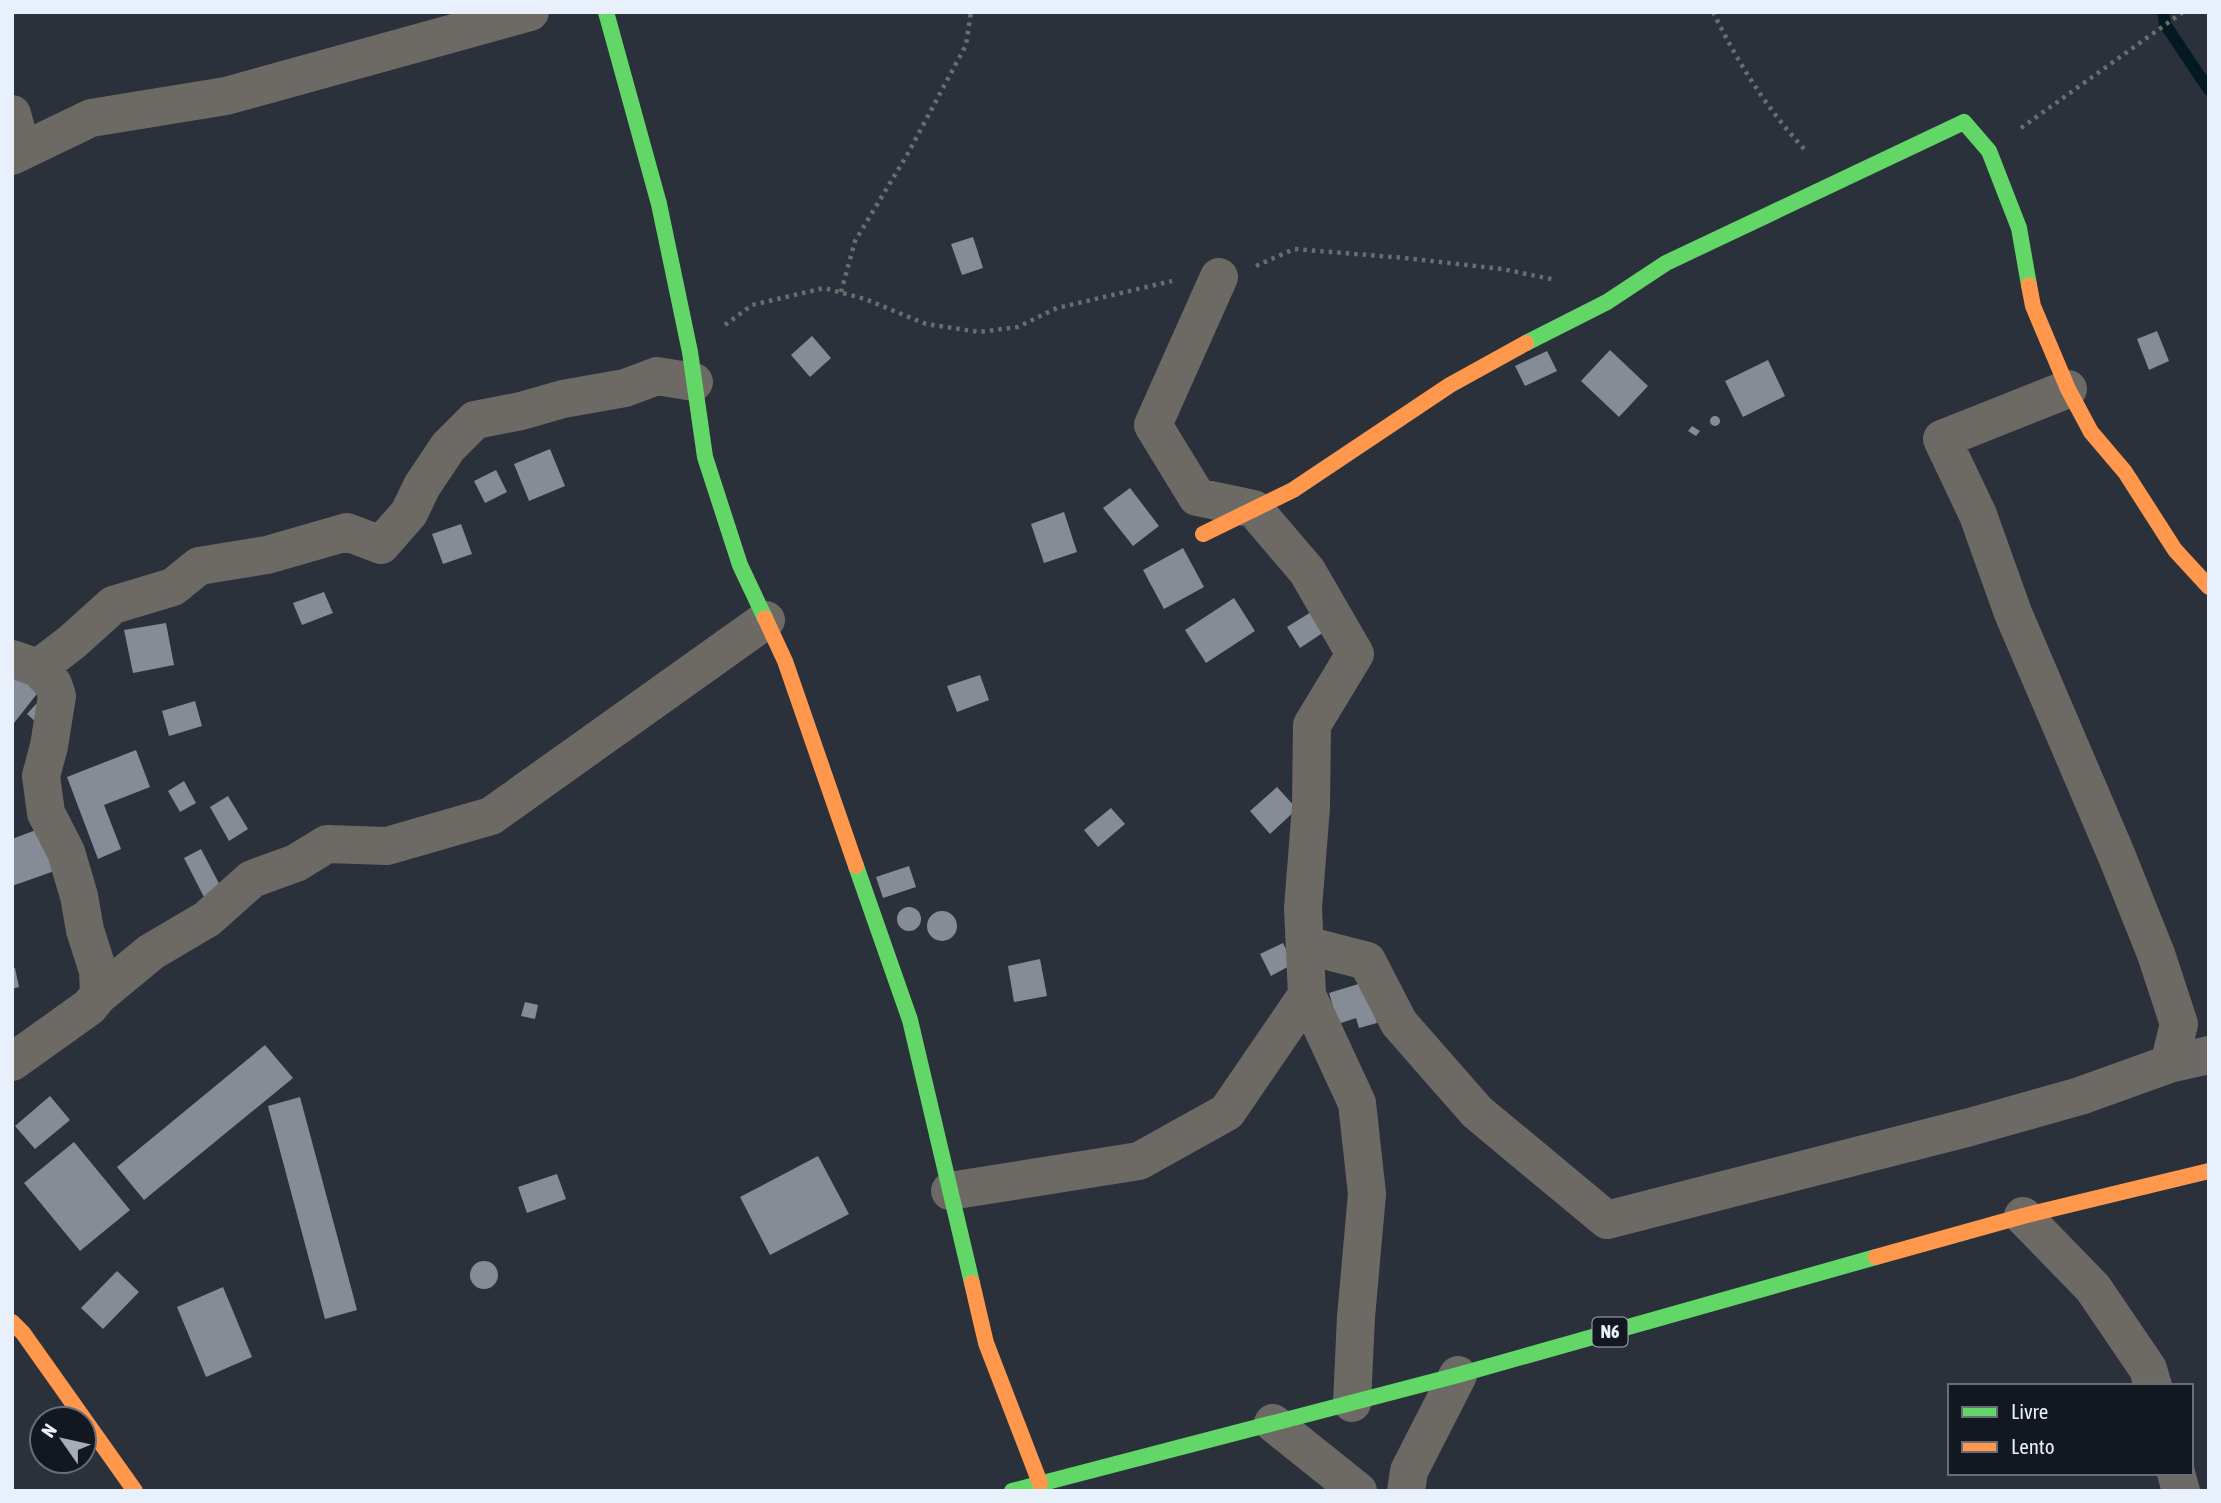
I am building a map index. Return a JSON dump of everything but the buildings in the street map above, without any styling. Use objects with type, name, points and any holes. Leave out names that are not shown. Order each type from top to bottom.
[{"type":"main road","points":[[606,12],[659,204],[692,367],[705,457],[740,565],[785,661],[910,1020],[986,1343],[1040,1483]]},
{"type":"main road","points":[[1203,534],[1293,490],[1450,385],[1607,302],[1665,263],[1964,122],[1989,151],[2020,228],[2033,306],[2068,389],[2091,432],[2124,472],[2175,550],[2209,587]]},
{"type":"main road","name":"N6","points":[[1012,1491],[1458,1375],[2023,1216],[2209,1171]]},
{"type":"main road","points":[[12,1322],[135,1491]]},
{"type":"street","points":[[12,114],[17,154],[91,118],[226,96],[530,12]]},
{"type":"street","points":[[1219,277],[1153,425],[1197,497],[1254,509],[1307,571],[1355,654],[1312,725],[1311,807],[1303,908],[1307,995],[1357,1103],[1367,1194],[1356,1317],[1352,1403]]},
{"type":"street","points":[[99,995],[98,971],[66,852],[46,813],[41,776],[57,696],[53,684],[25,663],[72,642],[113,605],[173,587],[199,566],[267,555],[347,532],[381,545],[409,513],[422,485],[449,447],[475,420],[563,399],[625,388],[692,367]]},
{"type":"street","points":[[2068,389],[1942,439],[1978,515],[2013,613],[2155,954],[2179,1024],[2169,1064]]},
{"type":"street","points":[[12,1062],[89,1007],[99,995],[151,952],[207,919],[252,880],[296,863],[327,844],[387,846],[491,816],[766,620]]},
{"type":"street","points":[[1305,945],[1367,961],[1399,1023],[1477,1112],[1607,1220],[1970,1127],[2080,1096],[2169,1064],[2209,1055]]},
{"type":"street","points":[[950,1191],[1139,1161],[1227,1112],[1307,995]]},
{"type":"street","points":[[2023,1216],[2093,1289],[2148,1369],[2152,1384]]},
{"type":"street","points":[[1406,1491],[1409,1471],[1458,1375]]},
{"type":"street","points":[[1273,1423],[1358,1491]]},
{"type":"path","points":[[842,292],[855,241],[907,155],[966,45],[971,12]]},
{"type":"path","points":[[1713,12],[1732,52],[1784,127],[1836,183]]},
{"type":"path","points":[[1989,151],[2183,12]]},
{"type":"path","points":[[692,367],[752,305],[824,288],[865,299],[926,324],[979,332],[1018,327],[1057,308],[1171,281],[1234,276],[1294,249],[1502,269],[1566,282],[1607,302]]},
{"type":"waterway","points":[[2163,12],[2165,24],[2209,90]]},
{"type":"traffic: fast","points":[[606,12],[659,204],[690,352],[705,457],[740,565],[765,618]]},
{"type":"traffic: fast","points":[[1526,343],[1607,302],[1666,263],[1964,122],[1989,151],[2019,228],[2029,285]]},
{"type":"traffic: fast","points":[[856,866],[910,1020],[972,1283]]},
{"type":"traffic: fast","points":[[1012,1491],[1458,1375],[1876,1257]]},
{"type":"traffic: slow","points":[[2029,285],[2033,306],[2068,389],[2091,432],[2125,472],[2175,550],[2209,587]]},
{"type":"traffic: slow","points":[[1203,534],[1293,490],[1450,385],[1526,343]]},
{"type":"traffic: slow","points":[[765,618],[785,661],[856,866]]},
{"type":"traffic: slow","points":[[1876,1257],[2023,1216],[2209,1171]]},
{"type":"traffic: slow","points":[[972,1283],[986,1343],[1040,1483]]},
{"type":"traffic: slow","points":[[12,1322],[23,1333],[135,1491]]}]
